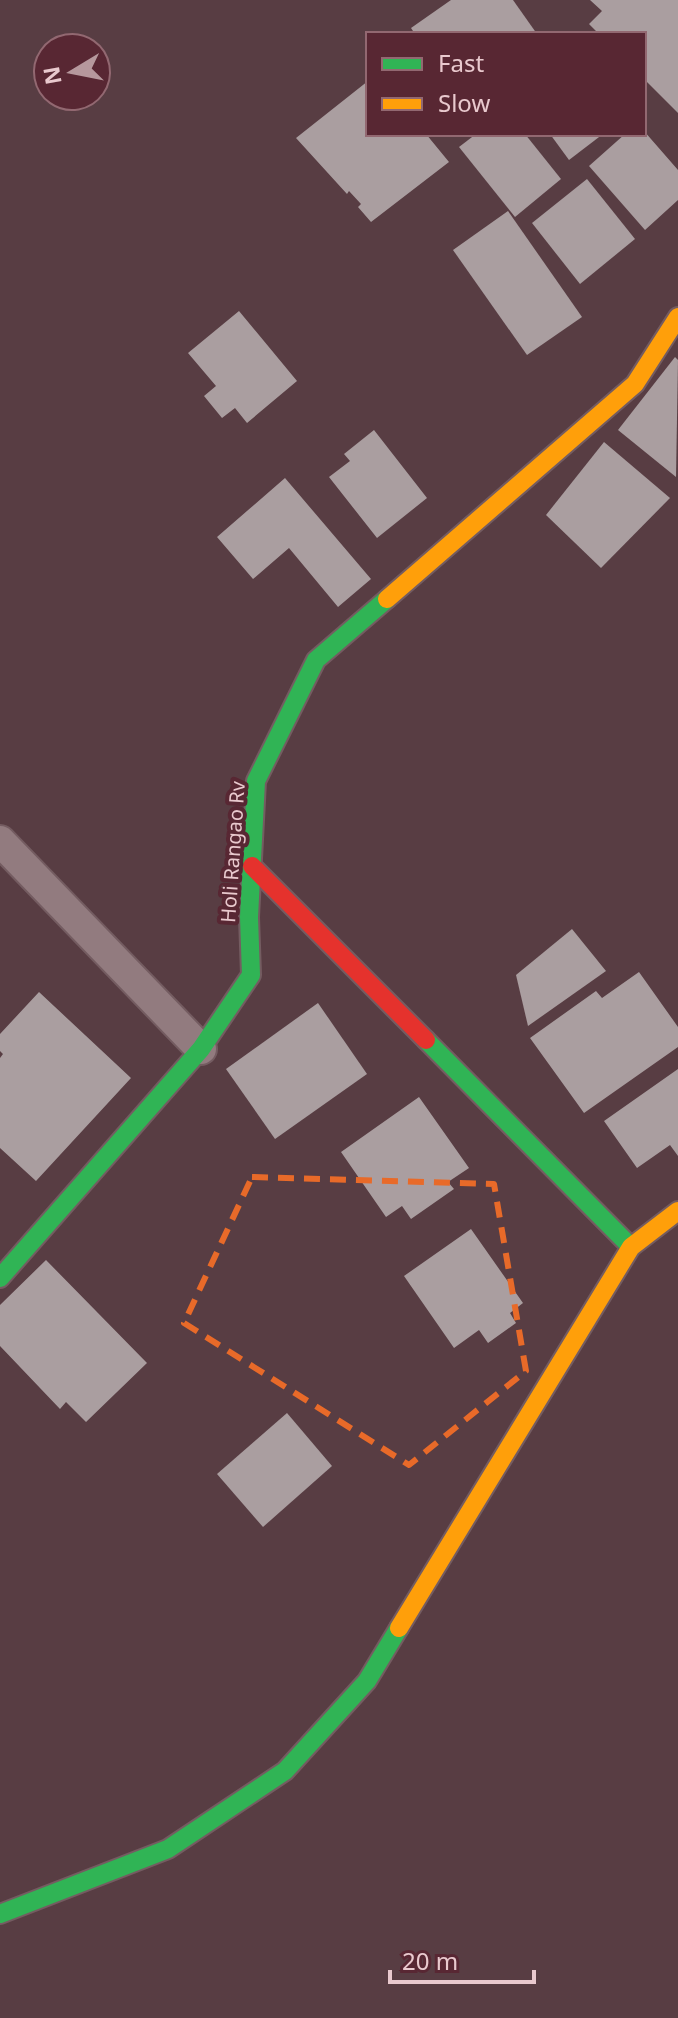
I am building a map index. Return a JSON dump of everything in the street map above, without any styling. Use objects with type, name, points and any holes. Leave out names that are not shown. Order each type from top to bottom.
[{"type":"street","name":"Holi Rangao Rv","points":[[0,1278],[201,1049],[251,975],[256,781],[316,660],[635,384],[678,317]]},
{"type":"street","points":[[252,866],[631,1247]]},
{"type":"street","points":[[0,1914],[168,1849],[285,1771],[367,1681],[631,1247],[678,1211]]},
{"type":"lane","points":[[0,841],[201,1049]]},
{"type":"highlighted area","points":[[252,1177],[494,1184],[526,1371],[409,1465],[184,1323]]},
{"type":"building","points":[[451,0],[513,0],[536,32],[414,32],[411,28]]},
{"type":"building","points":[[590,0],[678,0],[678,113],[646,81],[646,32],[597,32],[589,24],[602,11]]},
{"type":"building","points":[[366,83],[366,136],[428,136],[449,162],[371,222],[358,207],[361,204],[349,191],[347,194],[296,138]]},
{"type":"building","points":[[646,133],[678,170],[678,200],[645,230],[589,166],[623,136],[646,136]]},
{"type":"building","points":[[473,136],[527,136],[561,179],[515,217],[459,147]]},
{"type":"building","points":[[551,136],[600,136],[569,160]]},
{"type":"building","points":[[587,179],[635,239],[580,284],[532,223]]},
{"type":"building","points":[[508,211],[582,317],[527,355],[453,250]]},
{"type":"building","points":[[239,311],[297,381],[247,423],[235,408],[222,418],[204,396],[216,386],[188,353]]},
{"type":"building","points":[[675,357],[678,360],[676,477],[618,430]]},
{"type":"building","points":[[374,430],[427,498],[377,538],[329,477],[350,461],[344,454]]},
{"type":"building","points":[[604,442],[670,498],[601,568],[546,515]]},
{"type":"building","points":[[285,478],[371,579],[338,607],[289,548],[253,579],[217,537]]},
{"type":"building","points":[[572,929],[606,971],[528,1026],[516,975]]},
{"type":"building","points":[[639,972],[678,1027],[678,1047],[584,1113],[530,1038],[596,991],[602,998]]},
{"type":"building","points":[[39,992],[131,1078],[36,1181],[0,1148],[0,1058],[3,1054],[0,1051],[0,1034]]},
{"type":"building","points":[[318,1003],[367,1074],[275,1139],[226,1069]]},
{"type":"building","points":[[678,1069],[678,1156],[670,1145],[637,1168],[604,1121]]},
{"type":"building","points":[[419,1097],[469,1168],[448,1182],[454,1189],[411,1219],[402,1206],[386,1217],[341,1152]]},
{"type":"building","points":[[471,1229],[523,1303],[510,1313],[516,1323],[488,1343],[479,1330],[454,1348],[404,1276]]},
{"type":"building","points":[[46,1260],[147,1363],[86,1422],[66,1402],[60,1409],[0,1346],[0,1305]]},
{"type":"building","points":[[287,1413],[332,1466],[263,1527],[217,1474]]},
{"type":"traffic: fast","points":[[0,1278],[201,1049],[251,975],[249,917],[256,781],[316,660],[387,599]]},
{"type":"traffic: fast","points":[[426,1040],[631,1247]]},
{"type":"traffic: fast","points":[[0,1914],[168,1849],[285,1771],[367,1681],[399,1628]]},
{"type":"traffic: slow","points":[[387,599],[635,384],[678,317]]},
{"type":"traffic: slow","points":[[399,1628],[631,1247],[678,1211]]},
{"type":"traffic: jam","points":[[252,866],[426,1040]]}]
